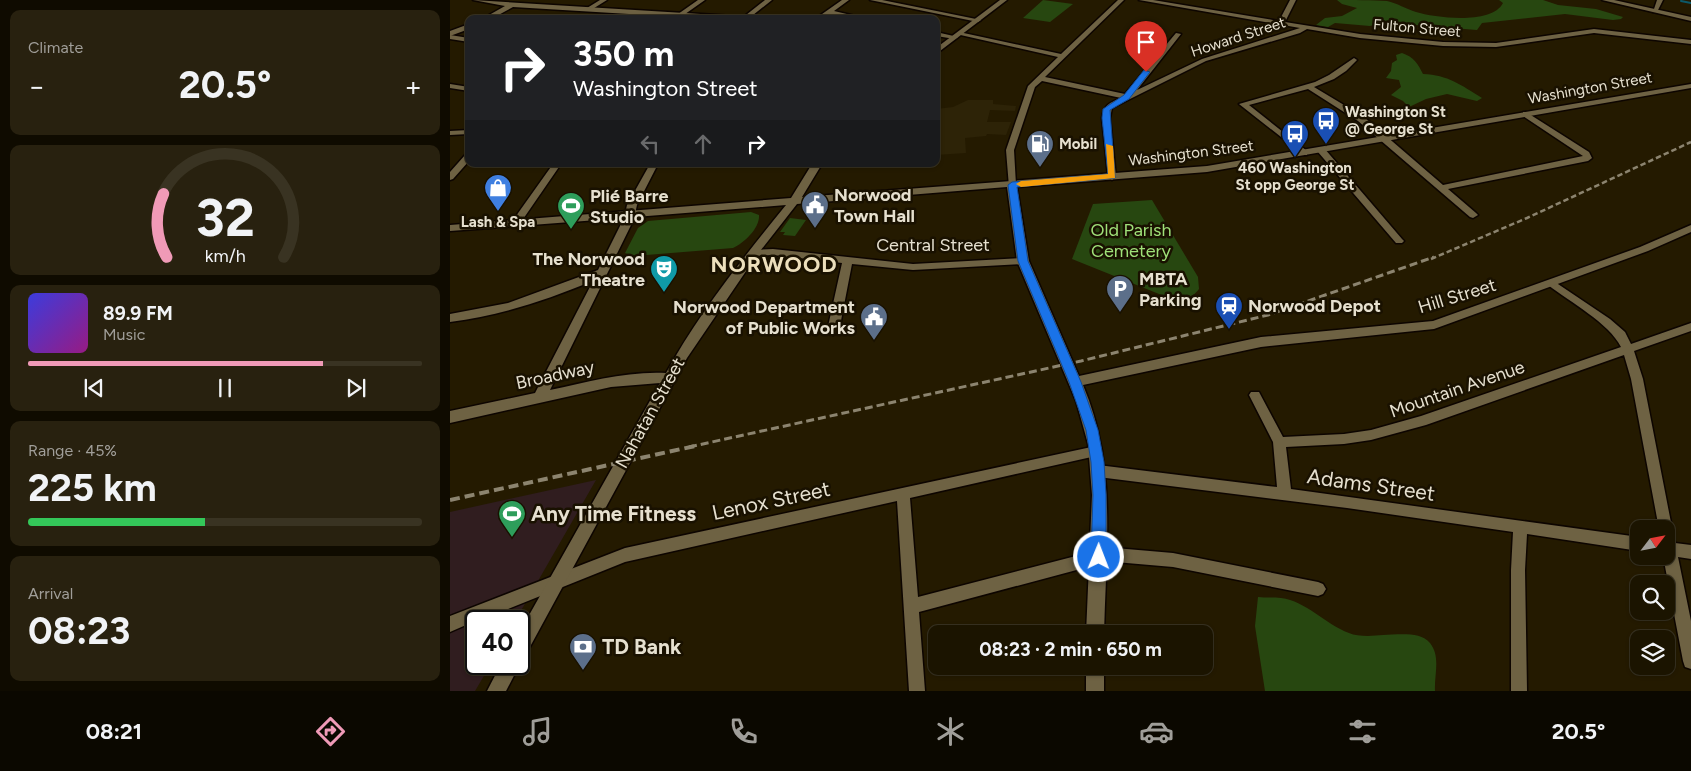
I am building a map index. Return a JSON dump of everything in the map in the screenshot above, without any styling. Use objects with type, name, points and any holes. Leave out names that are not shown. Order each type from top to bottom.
[{"type":"main road","points":[[476,0],[698,15]]},
{"type":"main road","points":[[492,15],[520,0]]},
{"type":"main road","points":[[940,49],[1004,0]]},
{"type":"main road","points":[[1605,0],[1691,19]]},
{"type":"main road","points":[[450,36],[465,28]]},
{"type":"main road","name":"Washington Street","points":[[450,228],[1211,168],[1384,140],[1691,86]]},
{"type":"main road","name":"Nahatan Street","points":[[530,619],[556,582],[668,378],[700,326],[768,232],[793,202],[815,167]]},
{"type":"main road","points":[[1012,185],[1023,261],[1088,415],[1096,451],[1099,557],[1095,625]]},
{"type":"main road","points":[[751,205],[762,206],[769,213],[771,222],[768,232]]},
{"type":"main road","points":[[540,398],[546,381],[629,221],[630,214]]},
{"type":"main road","name":"Hill Street","points":[[1075,382],[1261,342],[1429,326],[1644,249],[1691,228]]},
{"type":"main road","points":[[451,319],[486,314],[520,305],[603,272]]},
{"type":"main road","name":"Broadway","points":[[450,417],[628,380],[650,377],[668,378]]},
{"type":"main road","points":[[496,691],[505,675]]},
{"type":"main road","points":[[1094,691],[1095,675]]},
{"type":"street","points":[[589,9],[604,0]]},
{"type":"street","points":[[682,14],[702,0]]},
{"type":"street","points":[[751,15],[769,0]]},
{"type":"street","points":[[824,15],[846,0]]},
{"type":"street","points":[[873,0],[978,20]]},
{"type":"street","points":[[1012,185],[1010,150],[1032,86],[1121,0]]},
{"type":"street","name":"Fulton Street","points":[[1142,0],[1200,7],[1305,28],[1389,40],[1478,46],[1594,31],[1691,42]]},
{"type":"street","points":[[1281,23],[1293,0]]},
{"type":"street","points":[[1655,11],[1660,0]]},
{"type":"street","points":[[828,12],[844,15]]},
{"type":"street","name":"Howard Street","points":[[1112,177],[1106,109],[1204,60],[1282,37],[1305,28]]},
{"type":"street","points":[[940,34],[1061,56]]},
{"type":"street","points":[[1039,78],[1127,97],[1178,34]]},
{"type":"street","points":[[450,36],[465,39]]},
{"type":"street","points":[[1304,153],[1243,104],[1309,87],[1348,68],[1354,60]]},
{"type":"street","points":[[450,86],[465,88]]},
{"type":"street","points":[[1309,87],[1354,114],[1473,214]]},
{"type":"street","points":[[1441,188],[1585,160],[1588,156],[1526,114]]},
{"type":"street","points":[[450,133],[465,132]]},
{"type":"street","points":[[1321,150],[1399,241]]},
{"type":"street","points":[[450,178],[465,161]]},
{"type":"street","points":[[516,223],[555,167]]},
{"type":"street","points":[[630,214],[632,205],[652,167]]},
{"type":"street","name":"Central Street","points":[[753,253],[773,252],[913,267],[1023,261]]},
{"type":"street","points":[[833,331],[848,260]]},
{"type":"street","points":[[1552,283],[1606,322],[1621,335],[1628,348],[1637,379],[1664,520]]},
{"type":"street","name":"Mountain Avenue","points":[[1279,442],[1344,439],[1371,435],[1422,421],[1691,327]]},
{"type":"street","points":[[1255,395],[1279,442],[1285,495]]},
{"type":"street","name":"Lenox Street","points":[[456,621],[626,555],[1096,451]]},
{"type":"street","name":"Adams Street","points":[[1098,471],[1172,479],[1630,543]]},
{"type":"street","points":[[903,494],[917,691]]},
{"type":"street","points":[[1519,691],[1518,570],[1520,528]]},
{"type":"street","points":[[1675,549],[1691,552]]},
{"type":"street","points":[[912,606],[1099,557],[1115,555],[1173,560],[1318,589]]},
{"type":"street","points":[[1671,565],[1691,661]]},
{"type":"shaded area","points":[[968,100],[993,100],[993,104],[1016,106],[1015,111],[990,110],[987,122],[1011,122],[1006,135],[987,134],[986,136],[965,138],[966,153],[940,155],[940,109],[953,107]]},
{"type":"shaded area","points":[[596,480],[521,610],[465,610],[465,675],[484,675],[475,691],[450,691],[450,512]]},
{"type":"green space","points":[[1043,0],[1073,4],[1050,22],[1023,18]]},
{"type":"green space","points":[[1337,0],[1387,1],[1425,14],[1463,18],[1488,15],[1497,10],[1503,3],[1499,0],[1543,0],[1558,5],[1596,9],[1623,17],[1613,20],[1565,14],[1482,23],[1477,30],[1403,24],[1378,24],[1370,26],[1335,23],[1328,27],[1316,25],[1325,18],[1342,16],[1357,8],[1342,4]]},
{"type":"green space","points":[[1402,53],[1415,61],[1423,74],[1440,76],[1461,85],[1482,98],[1477,101],[1447,94],[1426,99],[1409,107],[1403,101],[1391,95],[1401,87],[1399,80],[1386,78],[1391,71],[1392,63],[1397,60],[1396,55]]},
{"type":"green space","name":"Old Parish Cemetery","points":[[1152,200],[1198,277],[1199,289],[1189,297],[1181,299],[1169,298],[1072,259],[1093,204]]},
{"type":"green space","points":[[751,212],[759,215],[757,225],[742,243],[733,248],[634,256],[625,253],[638,228],[648,221]]},
{"type":"green space","points":[[790,218],[806,220],[795,236],[783,235],[785,232],[780,232]]},
{"type":"green space","points":[[1258,597],[1278,598],[1299,603],[1340,629],[1353,634],[1366,636],[1408,634],[1426,639],[1435,654],[1435,691],[1265,691],[1255,626]]},
{"type":"waterway","points":[[1681,1],[1691,3]]},
{"type":"railway","points":[[1431,259],[1527,218],[1691,142]]},
{"type":"railway","points":[[689,447],[1081,361],[1268,315],[1434,257]]},
{"type":"railway","points":[[450,500],[695,446]]},
{"type":"slow traffic","points":[[1021,184],[1112,177],[1109,146]]},
{"type":"place","name":"Washington St @ George St","points":[[1326,145]]},
{"type":"place","name":"460 Washington St opp George St","points":[[1295,158]]},
{"type":"place","name":"Mobil","points":[[1040,168]]},
{"type":"place","name":"Lash & Spa","points":[[498,212]]},
{"type":"place","name":"Norwood Town Hall","points":[[815,229]]},
{"type":"place","name":"Plié Barre Studio","points":[[571,230]]},
{"type":"place","name":"The Norwood Theatre","points":[[664,293]]},
{"type":"place","name":"MBTA Parking","points":[[1120,313]]},
{"type":"place","name":"Norwood Depot","points":[[1229,330]]},
{"type":"place","name":"Norwood Department of Public Works","points":[[874,341]]},
{"type":"place","name":"Any Time Fitness","points":[[512,538]]},
{"type":"place","name":"TD Bank","points":[[583,671]]},
{"type":"district","name":"NORWOOD","points":[[774,264]]},
{"type":"route","points":[[1099,557],[1100,495],[1092,430],[1083,401],[1023,261],[1019,244],[1012,185],[1112,177],[1106,109],[1127,97],[1146,72]]}]
